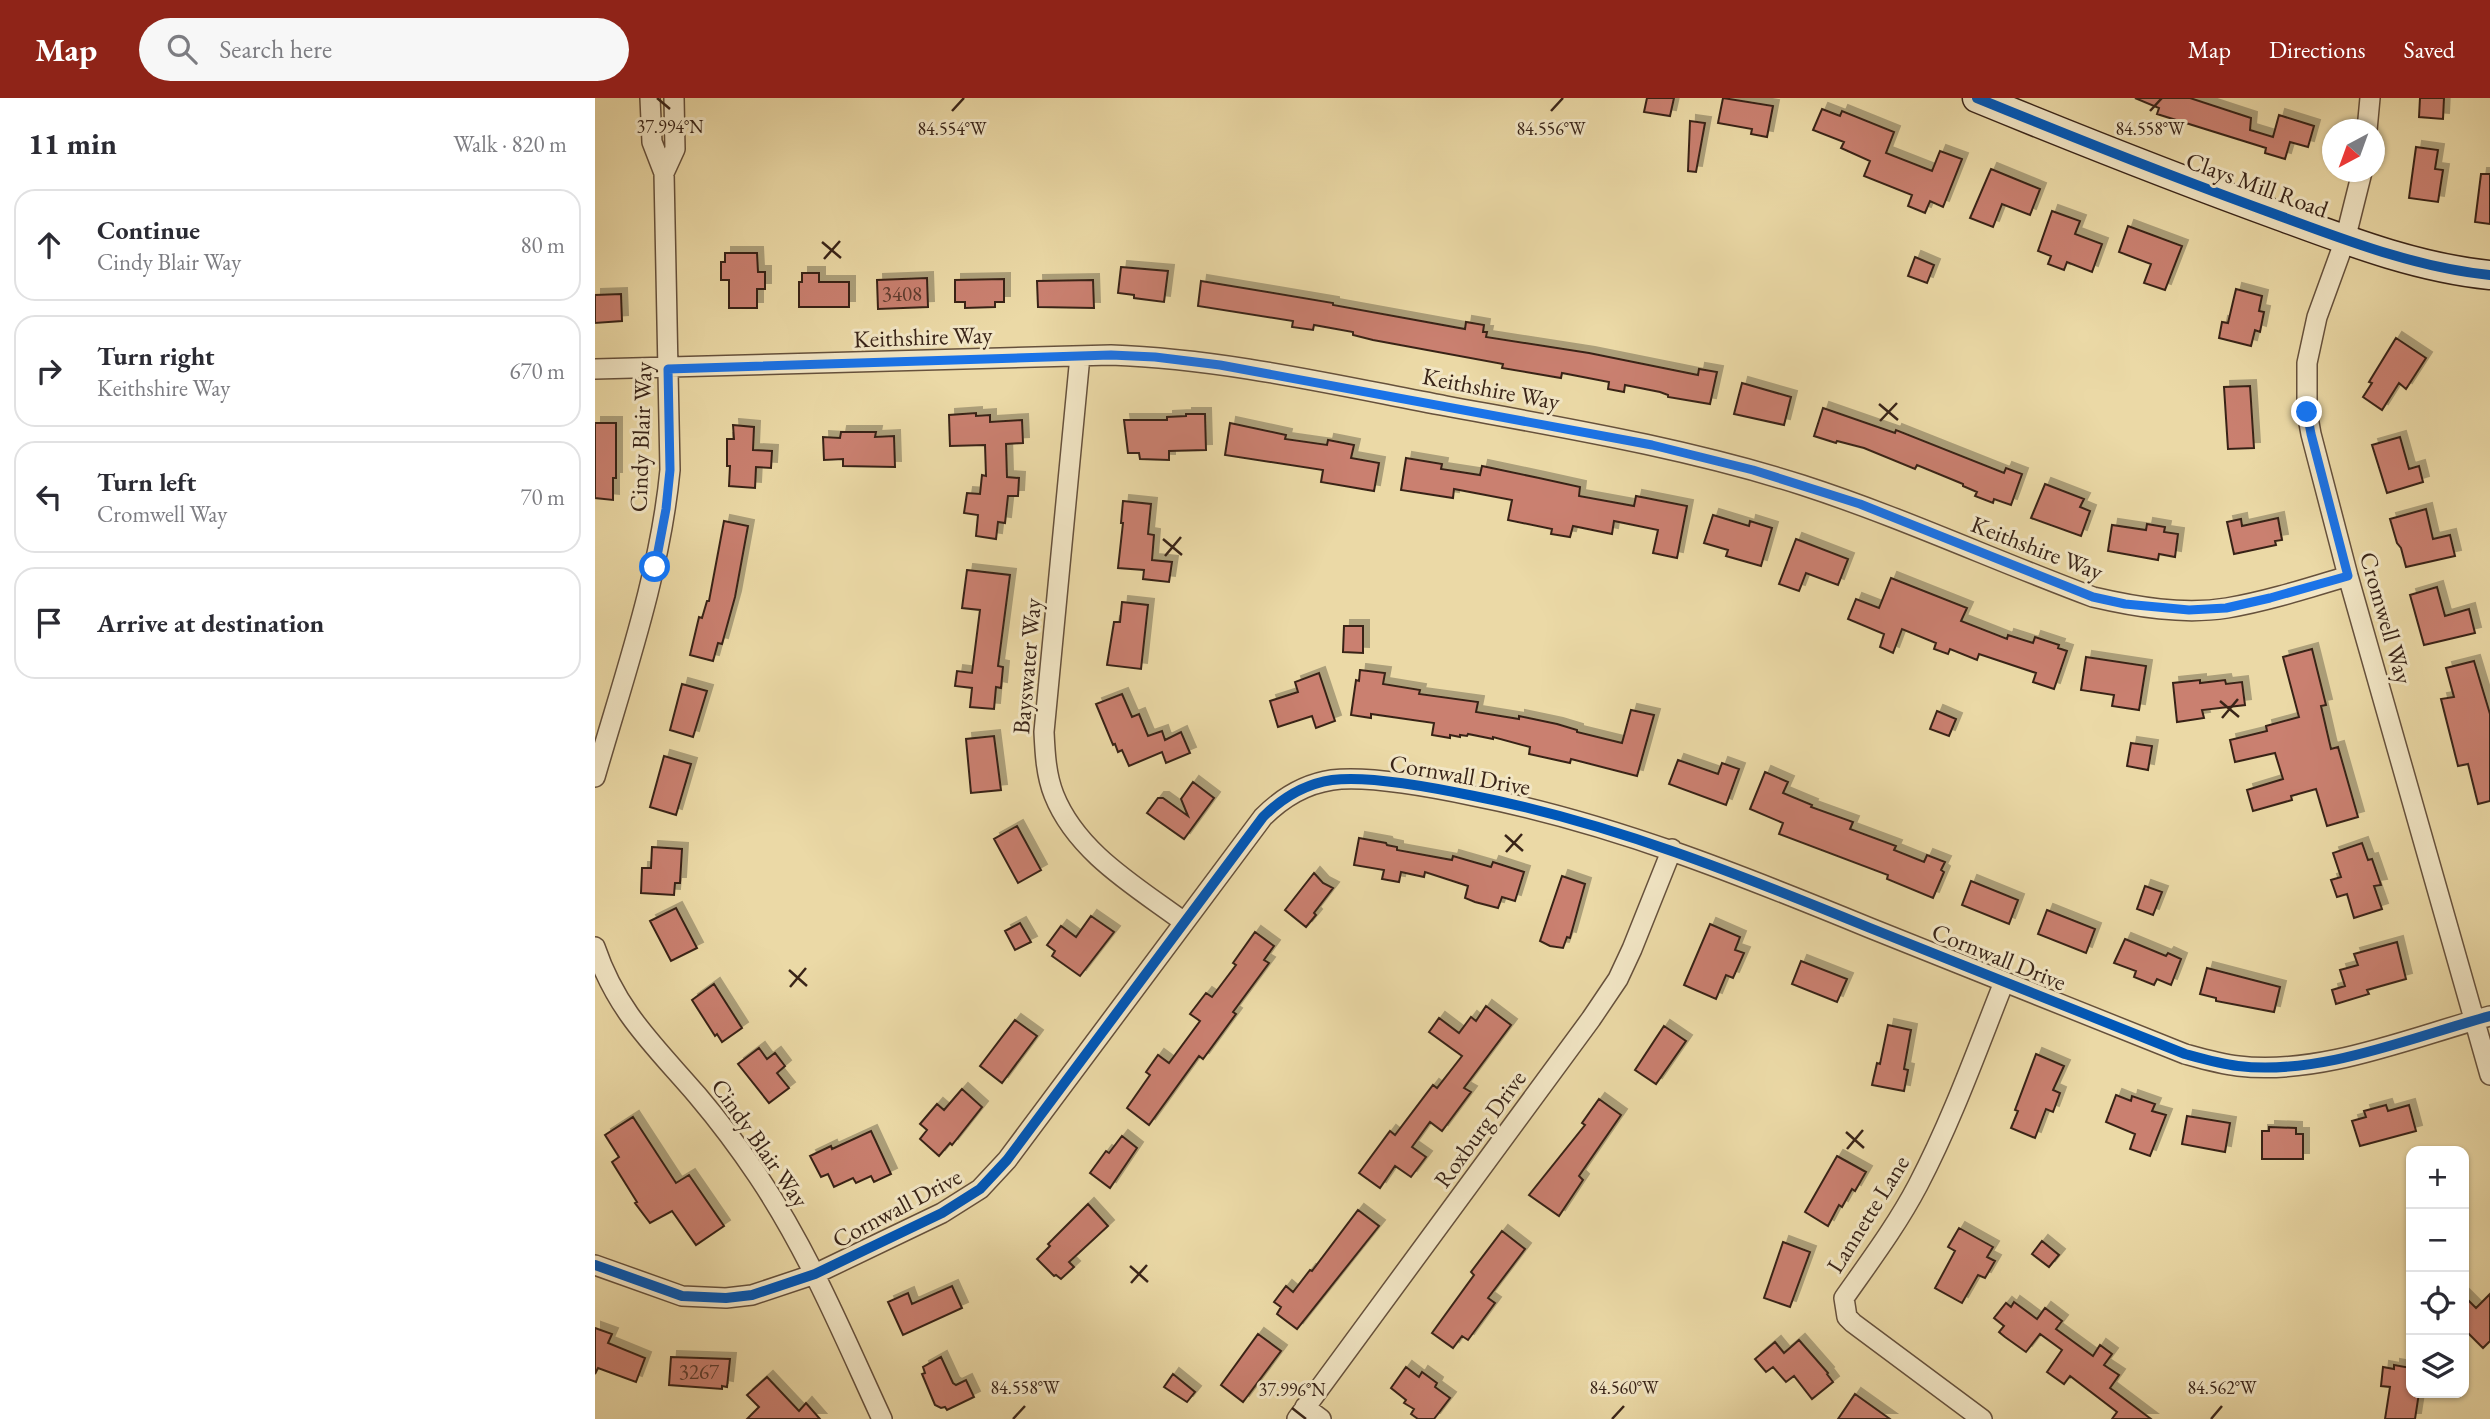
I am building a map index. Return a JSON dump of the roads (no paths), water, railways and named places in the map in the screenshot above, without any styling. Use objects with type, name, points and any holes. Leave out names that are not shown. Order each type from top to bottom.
[{"type":"main road","name":"Clays Mill Road","points":[[1977,98],[2108,152],[2345,240],[2448,270],[2490,275]]},
{"type":"street","name":"Cindy Blair Way","points":[[595,777],[655,567],[670,470],[664,173],[652,142],[650,98]]},
{"type":"street","name":"Cindy Blair Way","points":[[664,173],[675,149],[674,98]]},
{"type":"street","points":[[2368,119],[2369,98]]},
{"type":"street","name":"Cromwell Way","points":[[2360,182],[2345,240],[2317,317],[2307,363],[2306,388],[2311,434],[2348,576],[2482,1018],[2490,1075]]},
{"type":"street","name":"Keithshire Way","points":[[595,369],[1080,356],[1155,357],[1220,365],[1652,445],[1753,470],[1837,497],[2093,597],[2125,604],[2167,609],[2226,608],[2348,576]]},
{"type":"street","name":"Bayswater Way","points":[[1080,356],[1044,732],[1046,766],[1058,804],[1080,838],[1106,863],[1184,922]]},
{"type":"street","name":"Cornwall Drive","points":[[595,1265],[665,1291],[703,1298],[752,1295],[815,1274],[963,1201],[993,1177],[1007,1160],[1240,845],[1269,811],[1291,794],[1331,780],[1357,779],[1451,791],[1580,820],[1672,849],[2185,1054],[2240,1066],[2269,1067],[2314,1063],[2482,1018]]},
{"type":"street","name":"Roxburg Drive","points":[[1301,1413],[1604,999],[1632,949],[1672,849]]},
{"type":"street","name":"Cindy Blair Way","points":[[595,947],[603,971],[625,1012],[705,1104],[781,1213],[815,1274],[882,1419]]},
{"type":"street","name":"Lannette Lane","points":[[1982,1419],[1853,1323],[1847,1317],[1844,1298],[1917,1188],[1935,1151],[2004,982]]},
{"type":"street","points":[[1301,1413],[1321,1419]]}]
